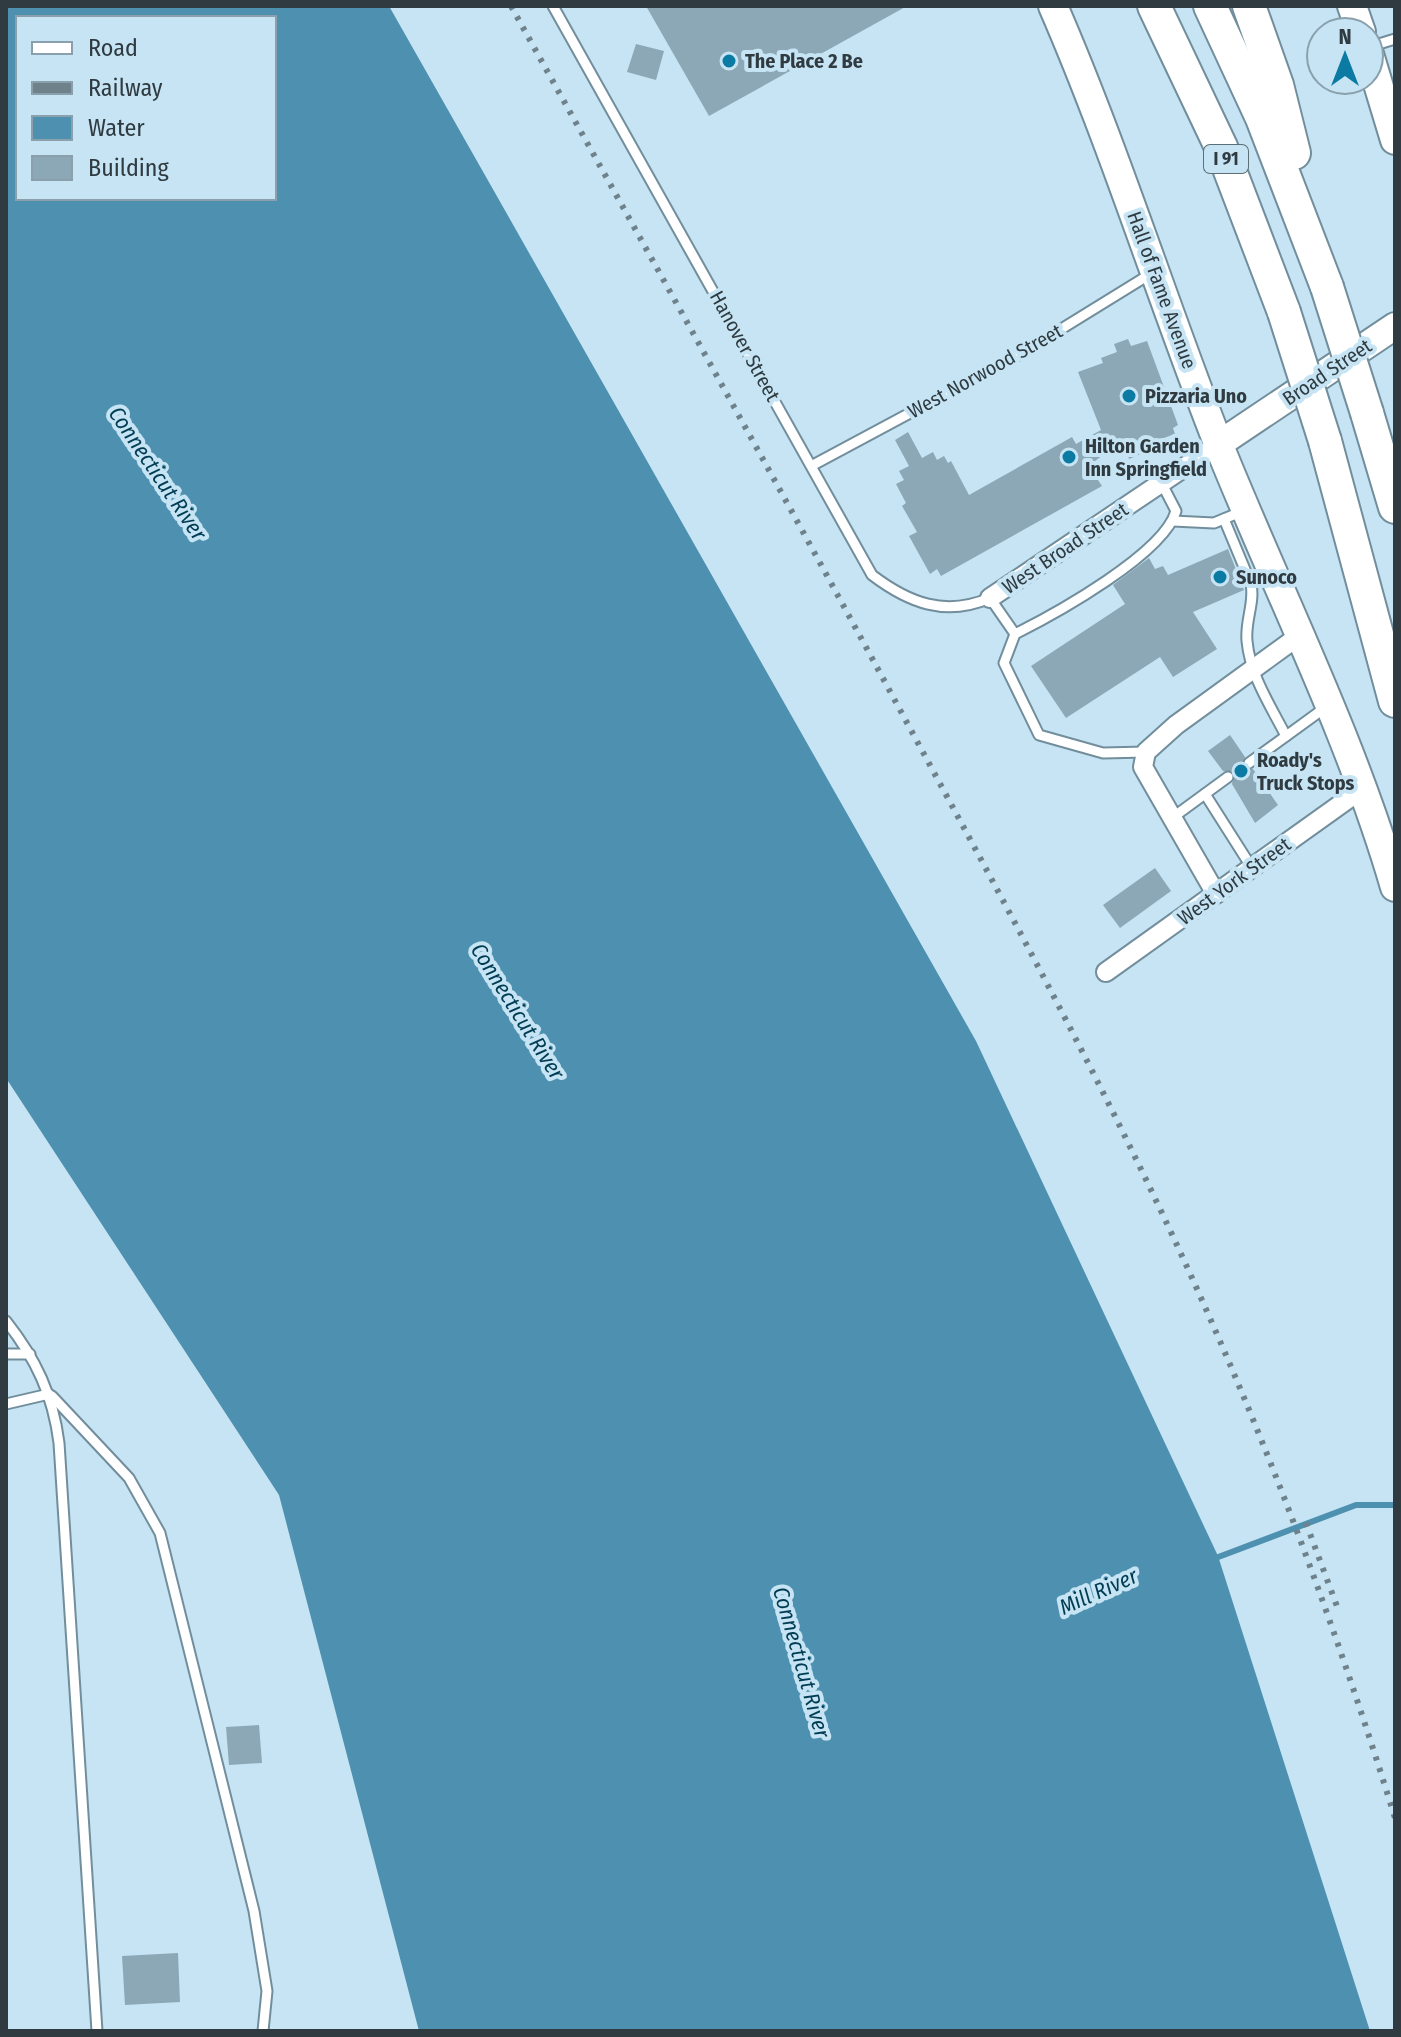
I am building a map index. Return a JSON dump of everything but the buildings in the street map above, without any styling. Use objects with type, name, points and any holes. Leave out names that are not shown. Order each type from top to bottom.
[{"type":"highway","name":"I 91","points":[[1154,6],[1221,147],[1284,312],[1325,441],[1395,701]]},
{"type":"highway","name":"I 91","points":[[1210,6],[1262,118],[1323,274],[1395,507]]},
{"type":"highway","points":[[1249,6],[1284,110],[1323,274]]},
{"type":"main road","name":"Hall of Fame Avenue","points":[[1053,6],[1100,114],[1219,444],[1235,515],[1262,580],[1300,635],[1362,789],[1395,887]]},
{"type":"main road","points":[[1391,111],[1395,140]]},
{"type":"main road","name":"Broad Street","points":[[1219,444],[1395,326]]},
{"type":"street","name":"West Broad Street","points":[[990,598],[1219,444]]},
{"type":"street","points":[[1216,894],[1143,767],[1146,752],[1176,725],[1300,635]]},
{"type":"street","name":"West York Street","points":[[1106,972],[1362,789]]},
{"type":"lane","name":"Hanover Street","points":[[553,6],[872,575],[896,593],[941,608],[969,607],[990,598]]},
{"type":"lane","name":"West Norwood Street","points":[[813,465],[1024,352],[1155,271]]},
{"type":"lane","points":[[1146,752],[1103,753],[1039,735],[1004,663],[1015,634],[1065,610],[1143,553],[1173,521],[1176,511],[1162,484]]},
{"type":"lane","points":[[1173,521],[1214,523],[1235,515]]},
{"type":"lane","points":[[1262,580],[1247,614],[1247,640],[1252,669],[1286,736]]},
{"type":"lane","points":[[990,598],[1015,634]]},
{"type":"lane","points":[[1249,763],[1329,705]]},
{"type":"lane","points":[[1172,818],[1228,777]]},
{"type":"lane","points":[[1205,794],[1252,868]]},
{"type":"lane","points":[[6,1321],[30,1354],[49,1394],[61,1472],[97,2031]]},
{"type":"lane","points":[[6,1354],[30,1354]]},
{"type":"lane","points":[[6,1404],[49,1394]]},
{"type":"lane","points":[[49,1394],[129,1478],[160,1533],[254,1911],[267,1991],[263,2031]]},
{"type":"water","name":"Connecticut River","points":[[6,6],[389,6],[976,1041],[1218,1556],[1370,2031],[419,2031],[279,1495],[6,1078]]},
{"type":"waterway","name":"Mill River","points":[[1213,1559],[1356,1505],[1395,1505]]},
{"type":"railway","points":[[511,6],[941,785],[1143,1173],[1216,1332],[1290,1512],[1395,1818]]},
{"type":"railway","points":[[1306,1523],[1338,1609]]},
{"type":"place","name":"The Place 2 Be","points":[[729,61]]},
{"type":"place","name":"Pizzaria Uno","points":[[1129,396]]},
{"type":"place","name":"Hilton Garden Inn Springfield","points":[[1069,457]]},
{"type":"place","name":"Sunoco","points":[[1220,577]]},
{"type":"place","name":"Roady's Truck Stops","points":[[1241,771]]}]
